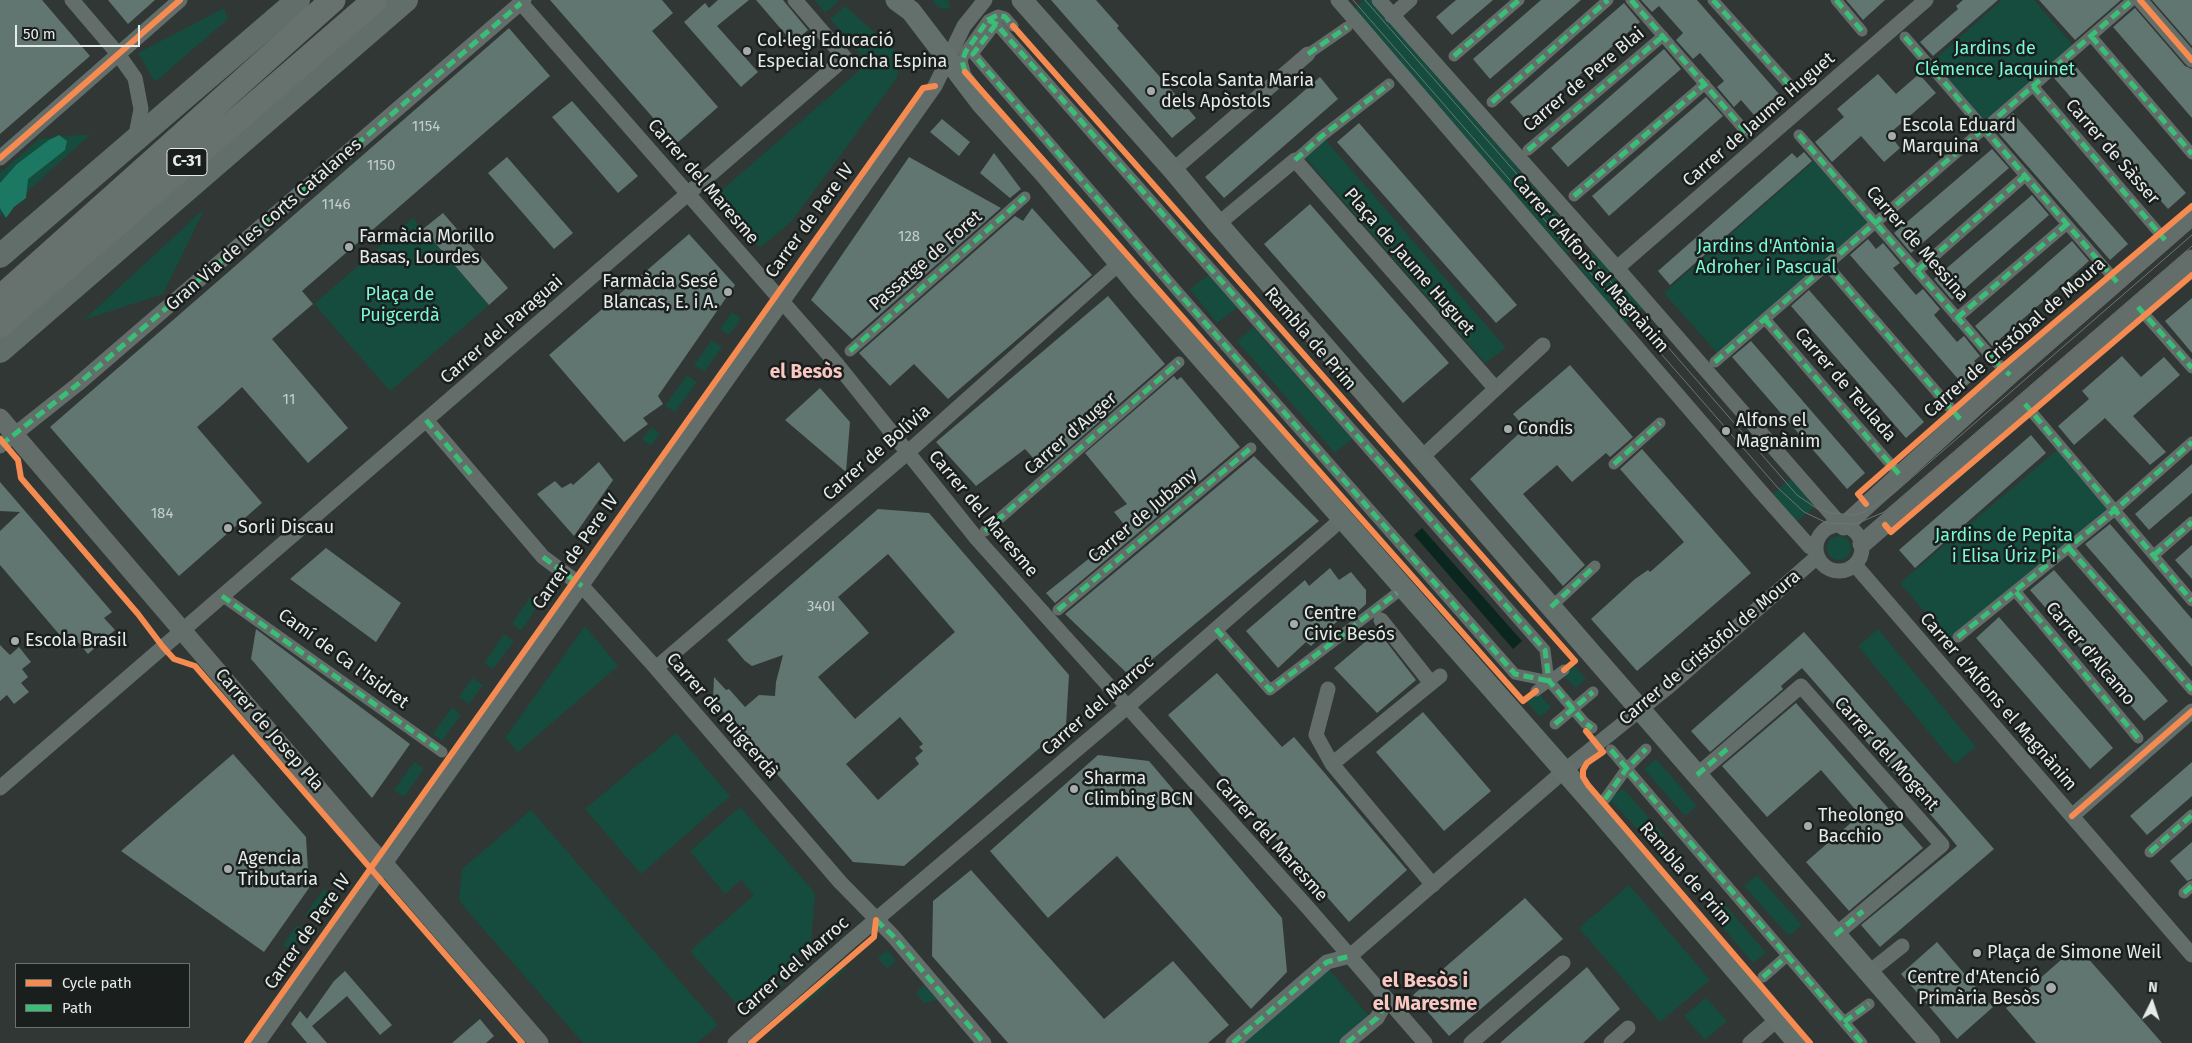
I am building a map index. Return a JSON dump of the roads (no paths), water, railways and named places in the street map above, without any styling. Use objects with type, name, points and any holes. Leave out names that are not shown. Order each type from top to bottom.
[{"type":"highway","name":"C-31","points":[[0,298],[333,0]]},
{"type":"highway","name":"C-31","points":[[0,325],[375,0]]},
{"type":"main road","points":[[0,256],[298,0]]},
{"type":"main road","points":[[0,352],[406,0]]},
{"type":"main road","name":"Rambla de Prim","points":[[1022,0],[1174,170],[1218,224],[1930,1043]]},
{"type":"main road","name":"Rambla de Prim","points":[[907,4],[956,66],[981,103],[1046,175],[1121,266],[1564,771],[1798,1043]]},
{"type":"street","points":[[72,0],[131,70],[140,98],[141,109],[135,140]]},
{"type":"street","points":[[0,158],[180,0]]},
{"type":"street","name":"Carrer del Paraguai","points":[[0,788],[845,58],[794,0]]},
{"type":"street","points":[[956,66],[964,26],[985,0]]},
{"type":"street","name":"Carrer d'Alfons el Magnànim","points":[[1338,0],[1761,492],[1817,553]]},
{"type":"street","name":"Carrer d'Alfons el Magnànim","points":[[1379,0],[1843,526]]},
{"type":"street","points":[[1392,16],[1410,0]]},
{"type":"street","points":[[1454,56],[1518,0]]},
{"type":"street","points":[[1492,102],[1608,0]]},
{"type":"street","points":[[1631,0],[1748,132]]},
{"type":"street","points":[[1713,0],[1794,90]]},
{"type":"street","points":[[1836,0],[1862,31]]},
{"type":"street","name":"Carrer de Jaume Huguet","points":[[1617,268],[1926,0]]},
{"type":"street","name":"Carrer del Maresme","points":[[523,1],[782,303],[836,363],[977,539],[1350,956],[1425,1043]]},
{"type":"street","name":"Gran Via de les Corts Catalanes","points":[[7,441],[86,378],[523,1]]},
{"type":"street","points":[[1715,362],[2091,36],[2135,1],[2192,60]]},
{"type":"street","points":[[956,66],[962,61],[966,50],[998,15],[1005,17],[1013,26]]},
{"type":"street","points":[[992,22],[973,54],[1172,284],[1515,674],[1549,682],[1588,727]]},
{"type":"street","name":"Rambla de Prim","points":[[992,22],[1545,650],[1549,682]]},
{"type":"street","points":[[1174,170],[1308,54],[1347,27]]},
{"type":"street","name":"Carrer de Pere Blai","points":[[1528,150],[1663,36]]},
{"type":"street","points":[[2091,36],[2192,154]]},
{"type":"street","points":[[1905,37],[2117,282]]},
{"type":"street","name":"Carrer de Pere IV","points":[[258,1043],[934,86],[956,66]]},
{"type":"street","points":[[1218,224],[1322,136],[1389,84]]},
{"type":"street","points":[[1574,196],[1705,84]]},
{"type":"street","name":"Carrer de Sàsser","points":[[2033,86],[2165,240]]},
{"type":"street","name":"Carrer de Messina","points":[[1799,135],[1957,318],[2010,375]]},
{"type":"street","name":"Plaça de Jaume Huguet","points":[[1294,160],[1495,388]]},
{"type":"street","points":[[1917,271],[2025,176]]},
{"type":"street","name":"Passatge de Foret","points":[[850,351],[1025,197]]},
{"type":"street","points":[[1843,526],[1856,532],[1862,544],[1860,559],[1855,565],[1842,571],[1834,571],[1827,568],[1817,553],[1817,542],[1826,529],[1843,526],[1960,419],[2192,216]]},
{"type":"street","points":[[1957,318],[2066,225]]},
{"type":"street","points":[[1862,544],[2192,259]]},
{"type":"street","points":[[1827,265],[1960,419]]},
{"type":"street","name":"Carrer de Bolívia","points":[[656,668],[907,453],[1114,268],[1121,266]]},
{"type":"street","points":[[2138,307],[2192,368]]},
{"type":"street","name":"Carrer de Teulada","points":[[1764,319],[1900,474]]},
{"type":"street","points":[[1421,458],[1543,345]]},
{"type":"street","name":"Carrer d'Auger","points":[[985,531],[1179,362]]},
{"type":"street","points":[[2025,404],[2192,601]]},
{"type":"street","name":"Carrer de Josep Pla","points":[[0,418],[7,441],[183,630],[299,768],[539,1043]]},
{"type":"street","name":"Carrer de Puigcerdà","points":[[426,420],[543,557],[582,586],[656,668],[840,882],[893,936],[984,1043]]},
{"type":"street","points":[[1614,464],[1660,423]]},
{"type":"street","points":[[1958,638],[2115,510],[2192,442]]},
{"type":"street","name":"Carrer de Jubany","points":[[1058,610],[1251,448]]},
{"type":"street","name":"Carrer del Marroc","points":[[735,1043],[876,920],[1127,707],[1343,518]]},
{"type":"street","points":[[2154,555],[2192,522]]},
{"type":"street","points":[[2069,548],[2192,690]]},
{"type":"street","name":"Carrer de Cristòfol de Moura","points":[[1607,744],[1640,709],[1817,553]]},
{"type":"street","name":"Carrer d'Alfons el Magnànim","points":[[1855,565],[2192,954]]},
{"type":"street","points":[[1551,607],[1595,566]]},
{"type":"street","name":"Carrer d'Alcamo","points":[[2016,592],[2138,738]]},
{"type":"street","points":[[1216,629],[1270,690],[1397,593]]},
{"type":"street","name":"Camí de Ca l'Isidret","points":[[222,596],[442,752]]},
{"type":"street","points":[[1332,764],[1436,679],[1381,620]]},
{"type":"street","points":[[1536,691],[1564,670]]},
{"type":"street","name":"Carrer del Mogent","points":[[1697,775],[1801,686],[1942,845],[1835,934]]},
{"type":"street","points":[[1328,689],[1316,735],[1332,764],[1433,885]]},
{"type":"street","points":[[1555,724],[1593,692]]},
{"type":"street","points":[[2072,816],[2192,712]]},
{"type":"street","points":[[1233,1043],[1327,962],[1350,956],[1564,771],[1607,744]]},
{"type":"street","name":"Rambla de Prim","points":[[1607,744],[1862,1043]]},
{"type":"street","points":[[1605,798],[1627,768],[1646,749]]},
{"type":"street","points":[[2150,852],[2192,815]]},
{"type":"street","points":[[1868,973],[1902,946]]},
{"type":"street","points":[[1763,977],[1787,956]]},
{"type":"street","points":[[1471,1043],[1563,963]]},
{"type":"street","points":[[1347,1043],[1376,1018],[1387,1000]]},
{"type":"street","points":[[1844,1022],[1869,1004]]},
{"type":"street","points":[[1750,1043],[1778,1019]]},
{"type":"street","points":[[1611,1043],[1628,1028]]},
{"type":"tram line","points":[[1353,0],[1778,488],[1804,512],[1827,523],[1856,524],[1884,512],[2192,246]]},
{"type":"tram line","points":[[1365,0],[1797,495],[1816,508],[1831,513],[1855,515],[1864,512],[1893,494],[2192,235]]},
{"type":"place","name":"Col·legi Educació Especial Concha Espina","points":[[747,51]]},
{"type":"place","name":"Escola Santa Maria dels Apòstols","points":[[1151,91]]},
{"type":"place","name":"Escola Eduard Marquina","points":[[1892,136]]},
{"type":"place","name":"Farmàcia Morillo Basas, Lourdes","points":[[349,247]]},
{"type":"place","name":"Farmàcia Sesé Blancas, E. i A.","points":[[728,292]]},
{"type":"place","name":"Condis","points":[[1508,429]]},
{"type":"place","name":"Alfons el Magnànim","points":[[1726,431]]},
{"type":"place","name":"Sorli Discau","points":[[228,528]]},
{"type":"place","name":"Centre Civic Besós","points":[[1294,624]]},
{"type":"place","name":"Escola Brasil","points":[[15,641]]},
{"type":"place","name":"Sharma Climbing BCN","points":[[1074,789]]},
{"type":"place","name":"Theolongo Bacchio","points":[[1808,826]]},
{"type":"place","name":"Agencia Tributaria","points":[[228,869]]},
{"type":"place","name":"Plaça de Simone Weil","points":[[1977,953]]},
{"type":"place","name":"Centre d'Atenció Primària Besòs","points":[[2051,988]]},
{"type":"district","name":"el Besòs","points":[[806,373]]},
{"type":"district","name":"el Besòs i el Maresme","points":[[1425,992]]},
{"type":"park label","name":"Jardins de Clémence Jacquinet","points":[[1995,59]]},
{"type":"park label","name":"Jardins d'Antònia Adroher i Pascual","points":[[1766,257]]},
{"type":"park label","name":"Plaça de Puigcerdà","points":[[400,305]]},
{"type":"park label","name":"Jardins de Pepita i Elisa Úriz Pi","points":[[2004,546]]}]
